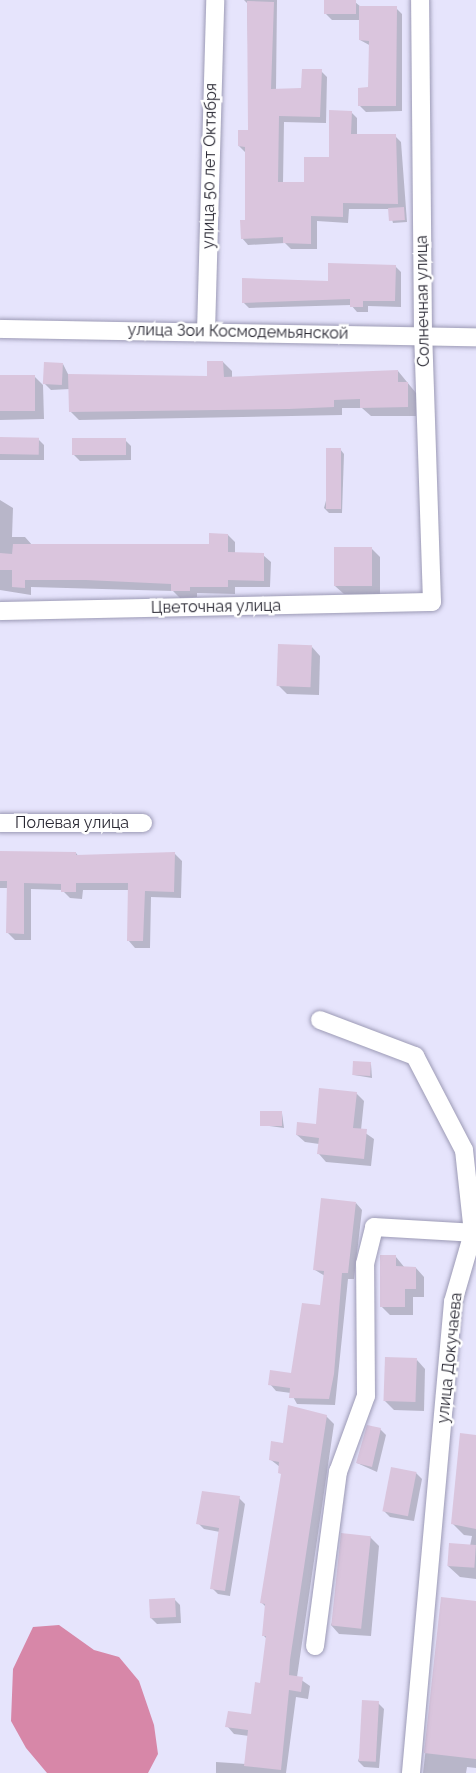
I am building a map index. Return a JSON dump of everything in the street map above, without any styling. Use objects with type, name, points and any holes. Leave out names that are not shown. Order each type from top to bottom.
[{"type":"street","name":"улица 50 лет Октября","points":[[206,333],[214,0]]},
{"type":"street","name":"Солнечная улица","points":[[420,0],[423,334],[432,602]]},
{"type":"street","name":"улица Зои Космодемьянской","points":[[0,329],[423,334],[476,337]]},
{"type":"street","name":"Цветочная улица","points":[[0,611],[432,602]]},
{"type":"street","name":"Полевая улица","points":[[0,823],[143,823]]},
{"type":"street","name":"улица Докучаева","points":[[320,1020],[415,1056],[464,1150],[474,1233],[453,1302],[411,1773]]},
{"type":"street","points":[[315,1646],[338,1472],[366,1396],[365,1264],[374,1227],[474,1233]]},
{"type":"shaded area","points":[[59,1625],[94,1650],[119,1657],[139,1681],[154,1725],[158,1754],[148,1773],[47,1773],[26,1748],[11,1721],[13,1669],[33,1627]]},
{"type":"building","points":[[324,0],[356,0],[356,14],[324,14]]},
{"type":"building","points":[[247,1],[274,2],[271,89],[301,88],[302,69],[322,69],[320,117],[279,116],[278,182],[304,182],[304,157],[329,157],[329,110],[352,111],[351,134],[396,134],[398,204],[343,203],[343,217],[311,216],[311,244],[283,243],[283,237],[241,239],[240,220],[245,220],[245,147],[238,146],[238,130],[248,130]]},
{"type":"building","points":[[359,6],[397,6],[396,106],[358,106],[358,88],[368,87],[369,41],[359,40]]},
{"type":"building","points":[[404,207],[405,220],[389,221],[388,208]]},
{"type":"building","points":[[328,263],[396,265],[395,301],[363,301],[363,307],[350,307],[350,299],[242,303],[242,278],[328,281]]},
{"type":"building","points":[[207,361],[223,361],[224,377],[398,370],[398,382],[408,382],[408,407],[360,408],[360,399],[334,400],[334,407],[69,412],[68,374],[207,376]]},
{"type":"building","points":[[44,362],[63,363],[62,385],[43,384]]},
{"type":"building","points":[[0,375],[35,375],[35,411],[0,411]]},
{"type":"building","points":[[0,437],[39,438],[39,455],[0,454]]},
{"type":"building","points":[[72,438],[126,438],[126,455],[72,455]]},
{"type":"building","points":[[326,448],[341,448],[341,509],[326,509]]},
{"type":"building","points":[[209,533],[228,534],[228,552],[264,553],[264,581],[228,580],[228,587],[190,587],[190,591],[171,591],[171,584],[25,580],[25,588],[12,587],[12,570],[0,570],[0,553],[12,554],[13,544],[209,544]]},
{"type":"building","points":[[334,547],[372,547],[372,586],[334,586]]},
{"type":"building","points":[[278,644],[312,645],[311,687],[277,686]]},
{"type":"building","points":[[0,851],[76,852],[76,855],[175,852],[174,892],[145,891],[143,941],[127,941],[128,883],[76,883],[76,892],[61,892],[61,884],[24,883],[24,934],[6,933],[7,881],[0,881]]},
{"type":"building","points":[[353,1061],[371,1062],[370,1076],[352,1075]]},
{"type":"building","points":[[319,1088],[357,1092],[353,1128],[367,1129],[364,1159],[317,1154],[319,1138],[296,1135],[297,1122],[316,1124]]},
{"type":"building","points":[[260,1111],[282,1111],[282,1126],[260,1126]]},
{"type":"building","points":[[321,1198],[356,1202],[348,1273],[342,1273],[334,1374],[329,1399],[289,1398],[290,1388],[268,1385],[270,1370],[291,1373],[302,1303],[320,1305],[324,1271],[313,1270]]},
{"type":"building","points":[[380,1255],[396,1255],[396,1266],[416,1267],[416,1289],[405,1289],[405,1307],[380,1307]]},
{"type":"building","points":[[385,1357],[417,1358],[415,1402],[383,1401]]},
{"type":"building","points":[[288,1405],[327,1415],[290,1660],[289,1675],[303,1677],[301,1692],[289,1690],[281,1770],[244,1766],[248,1730],[225,1727],[228,1711],[251,1714],[255,1682],[260,1683],[266,1636],[262,1636],[265,1604],[260,1603],[281,1474],[278,1473],[279,1462],[269,1460],[271,1441],[283,1443]]},
{"type":"building","points":[[367,1425],[381,1428],[372,1467],[356,1463]]},
{"type":"building","points":[[460,1433],[476,1435],[476,1529],[451,1524]]},
{"type":"building","points":[[391,1467],[417,1472],[408,1516],[382,1511]]},
{"type":"building","points":[[202,1491],[240,1496],[225,1591],[210,1589],[219,1528],[196,1524]]},
{"type":"building","points":[[341,1533],[371,1536],[361,1629],[331,1625]]},
{"type":"building","points":[[449,1543],[476,1545],[474,1568],[447,1566]]},
{"type":"building","points":[[441,1597],[476,1601],[476,1759],[424,1753]]},
{"type":"building","points":[[175,1598],[176,1617],[150,1618],[149,1599]]},
{"type":"building","points":[[362,1700],[379,1701],[376,1762],[359,1761]]}]
